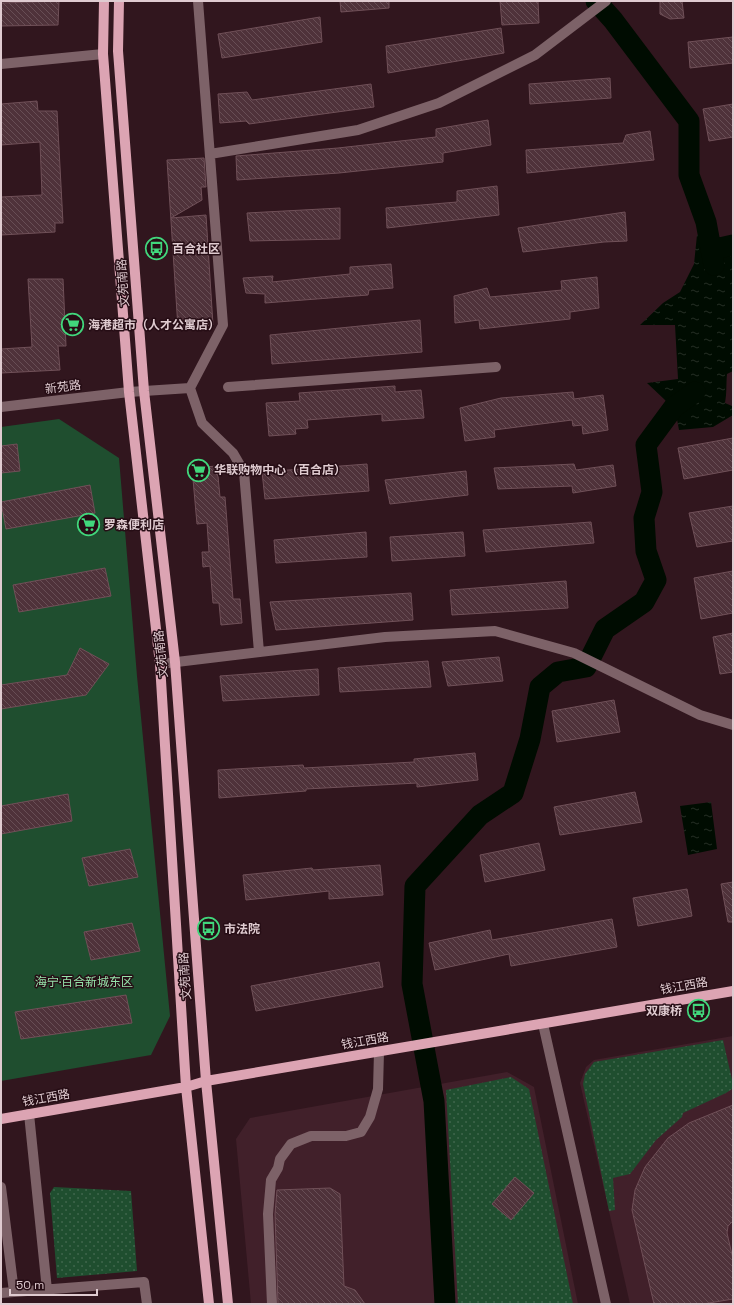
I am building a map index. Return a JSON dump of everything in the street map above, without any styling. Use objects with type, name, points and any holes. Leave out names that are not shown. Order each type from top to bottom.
[{"type":"main road","name":"文苑南路","points":[[104,1],[103,54],[129,392],[160,664],[186,1087],[209,1304]]},
{"type":"main road","name":"文苑南路","points":[[119,1],[118,52],[144,391],[176,662],[206,1082],[228,1304]]},
{"type":"main road","name":"钱江西路","points":[[1,1119],[733,991]]},
{"type":"street","points":[[198,1],[223,325],[190,388],[202,423],[233,453],[244,472],[259,652]]},
{"type":"street","points":[[210,154],[358,130],[439,103],[535,55],[606,1]]},
{"type":"street","points":[[1,64],[103,54]]},
{"type":"street","points":[[228,387],[496,366]]},
{"type":"street","name":"新苑路","points":[[1,407],[129,392],[190,388]]},
{"type":"street","points":[[160,664],[384,637],[495,631],[574,653],[700,715],[733,725]]},
{"type":"street","points":[[543,1024],[606,1304]]},
{"type":"street","points":[[272,1304],[268,1214],[271,1180],[278,1168],[280,1159],[291,1144],[311,1136],[346,1136],[361,1132],[370,1117],[378,1089],[379,1052]]},
{"type":"street","points":[[29,1114],[47,1290]]},
{"type":"street","points":[[1,1187],[14,1292]]},
{"type":"street","points":[[1,1293],[144,1282],[146,1304]]},
{"type":"shaded area","points":[[733,1036],[733,1304],[630,1304],[580,1083],[586,1067],[594,1060]]},
{"type":"shaded area","points":[[507,1072],[534,1087],[578,1304],[251,1304],[236,1139],[250,1118]]},
{"type":"green space","name":"海宁·百合新城东区","points":[[59,419],[119,458],[137,676],[170,1016],[151,1055],[1,1081],[1,427]]},
{"type":"green space","points":[[723,1040],[733,1084],[732,1089],[683,1113],[682,1117],[656,1140],[630,1174],[613,1178],[615,1210],[609,1211],[583,1084],[585,1074],[594,1062]]},
{"type":"green space","points":[[511,1077],[529,1089],[573,1304],[458,1304],[446,1090]]},
{"type":"green space","points":[[54,1187],[131,1191],[137,1271],[57,1278],[50,1193]]},
{"type":"water","points":[[697,235],[716,237],[733,254],[733,371],[727,374],[725,403],[732,406],[733,415],[713,427],[679,430],[676,414],[665,400],[647,383],[678,379],[675,325],[640,325],[663,303],[680,292],[694,264]]},
{"type":"water","points":[[711,802],[717,849],[688,855],[680,806]]},
{"type":"building","points":[[59,1],[58,25],[1,26],[1,3]]},
{"type":"building","points":[[340,1],[389,1],[389,8],[341,12]]},
{"type":"building","points":[[500,1],[538,1],[539,23],[502,25]]},
{"type":"building","points":[[660,1],[682,1],[684,18],[670,19],[660,14]]},
{"type":"building","points":[[320,17],[322,42],[222,58],[218,34]]},
{"type":"building","points":[[501,28],[504,53],[388,73],[386,46]]},
{"type":"building","points":[[733,37],[733,63],[690,68],[688,42]]},
{"type":"building","points":[[610,78],[611,98],[530,104],[529,84]]},
{"type":"building","points":[[371,84],[374,107],[249,124],[246,121],[220,123],[218,94],[247,92],[252,100]]},
{"type":"building","points":[[37,101],[38,111],[57,111],[63,223],[55,223],[55,232],[1,235],[1,197],[42,195],[40,142],[1,145],[1,104]]},
{"type":"building","points":[[733,104],[733,137],[709,141],[703,109]]},
{"type":"building","points":[[488,120],[491,145],[443,153],[443,162],[339,173],[237,180],[236,156],[338,148],[436,137],[436,129]]},
{"type":"building","points":[[650,131],[654,160],[527,173],[526,150],[623,143],[626,135]]},
{"type":"building","points":[[204,158],[206,187],[201,187],[202,200],[171,218],[206,215],[213,325],[178,328],[167,160]]},
{"type":"building","points":[[497,186],[499,215],[387,228],[386,208],[457,202],[457,191]]},
{"type":"building","points":[[340,208],[340,239],[250,241],[247,213]]},
{"type":"building","points":[[625,212],[627,241],[604,242],[523,252],[518,228]]},
{"type":"building","points":[[391,264],[393,288],[369,290],[368,295],[265,303],[265,294],[246,293],[243,278],[273,276],[272,282],[350,274],[350,267]]},
{"type":"building","points":[[597,277],[599,308],[570,312],[570,319],[480,329],[479,320],[455,323],[454,296],[487,288],[490,297],[562,290],[561,281]]},
{"type":"building","points":[[28,279],[63,279],[66,346],[58,346],[60,370],[1,373],[1,349],[32,347]]},
{"type":"building","points":[[420,320],[422,352],[272,364],[270,335]]},
{"type":"building","points":[[395,386],[395,392],[421,390],[424,418],[382,421],[382,414],[307,420],[308,428],[295,429],[296,434],[269,436],[266,403],[300,401],[299,393]]},
{"type":"building","points":[[573,392],[574,399],[603,395],[608,430],[583,434],[582,425],[573,426],[572,420],[494,430],[495,437],[465,441],[460,408],[501,398]]},
{"type":"building","points":[[733,438],[733,470],[684,479],[678,448]]},
{"type":"building","points":[[17,444],[20,471],[1,473],[1,446]]},
{"type":"building","points":[[367,464],[369,491],[265,499],[262,472]]},
{"type":"building","points":[[574,464],[576,470],[613,465],[616,486],[573,493],[572,486],[498,489],[494,468]]},
{"type":"building","points":[[217,466],[220,497],[225,497],[233,599],[240,599],[242,623],[221,625],[219,603],[213,603],[210,566],[203,567],[202,552],[209,552],[207,523],[197,524],[192,468]]},
{"type":"building","points":[[466,471],[468,495],[390,504],[385,480]]},
{"type":"building","points":[[90,485],[95,513],[6,529],[1,502]]},
{"type":"building","points":[[733,506],[733,541],[697,547],[689,513]]},
{"type":"building","points":[[591,522],[594,543],[486,552],[483,530]]},
{"type":"building","points":[[366,532],[367,557],[276,563],[274,540]]},
{"type":"building","points":[[463,532],[465,556],[392,561],[390,537]]},
{"type":"building","points":[[105,568],[111,596],[19,612],[13,585]]},
{"type":"building","points":[[733,571],[733,613],[701,619],[694,578]]},
{"type":"building","points":[[566,581],[568,608],[452,615],[450,590]]},
{"type":"building","points":[[411,593],[413,620],[276,630],[270,602]]},
{"type":"building","points":[[733,633],[733,672],[720,674],[713,637]]},
{"type":"building","points":[[80,648],[109,664],[86,695],[1,709],[1,685],[67,675]]},
{"type":"building","points":[[499,657],[503,681],[448,686],[442,662]]},
{"type":"building","points":[[428,661],[431,687],[340,692],[338,668]]},
{"type":"building","points":[[318,669],[319,695],[223,701],[220,676]]},
{"type":"building","points":[[614,700],[620,732],[557,742],[552,711]]},
{"type":"building","points":[[475,753],[478,780],[417,787],[417,783],[306,789],[306,791],[219,798],[218,770],[303,765],[304,768],[414,762],[414,759]]},
{"type":"building","points":[[635,792],[642,822],[560,835],[554,807]]},
{"type":"building","points":[[68,794],[72,821],[1,834],[1,806]]},
{"type":"building","points":[[539,843],[545,870],[485,882],[480,855]]},
{"type":"building","points":[[130,849],[138,877],[89,886],[82,858]]},
{"type":"building","points":[[380,865],[383,895],[329,899],[329,891],[246,900],[243,875],[312,868],[313,870]]},
{"type":"building","points":[[733,882],[733,922],[728,922],[721,884]]},
{"type":"building","points":[[687,889],[692,916],[638,926],[633,898]]},
{"type":"building","points":[[612,919],[617,947],[511,966],[509,954],[435,970],[429,943],[490,930],[492,940]]},
{"type":"building","points":[[132,923],[140,951],[91,960],[84,932]]},
{"type":"building","points":[[379,962],[383,987],[256,1011],[251,986]]},
{"type":"building","points":[[126,995],[132,1023],[21,1039],[15,1012]]},
{"type":"building","points":[[733,1105],[733,1221],[728,1226],[727,1233],[733,1259],[733,1299],[703,1304],[654,1304],[632,1210],[635,1190],[645,1167],[668,1138],[689,1123]]},
{"type":"building","points":[[515,1177],[534,1193],[511,1220],[492,1204]]},
{"type":"building","points":[[330,1188],[340,1194],[344,1286],[355,1290],[365,1304],[278,1304],[275,1214],[277,1190]]},
{"type":"waterway","points":[[596,1],[613,20],[689,121],[689,175],[706,222],[714,265]]},
{"type":"waterway","points":[[711,250],[733,245]]},
{"type":"waterway","points":[[445,1304],[434,1101],[412,984],[415,886],[480,815],[513,793],[530,739],[540,687],[558,672],[586,667],[605,629],[644,602],[656,580],[646,551],[644,518],[652,492],[646,445],[674,407],[695,392]]},
{"type":"place","name":"百合社区","points":[[157,249]]},
{"type":"place","name":"海港超市（人才公寓店）","points":[[73,325]]},
{"type":"place","name":"华联购物中心（百合店）","points":[[199,470]]},
{"type":"place","name":"罗森便利店","points":[[89,525]]},
{"type":"place","name":"市法院","points":[[209,929]]},
{"type":"place","name":"双康桥","points":[[698,1011]]}]
